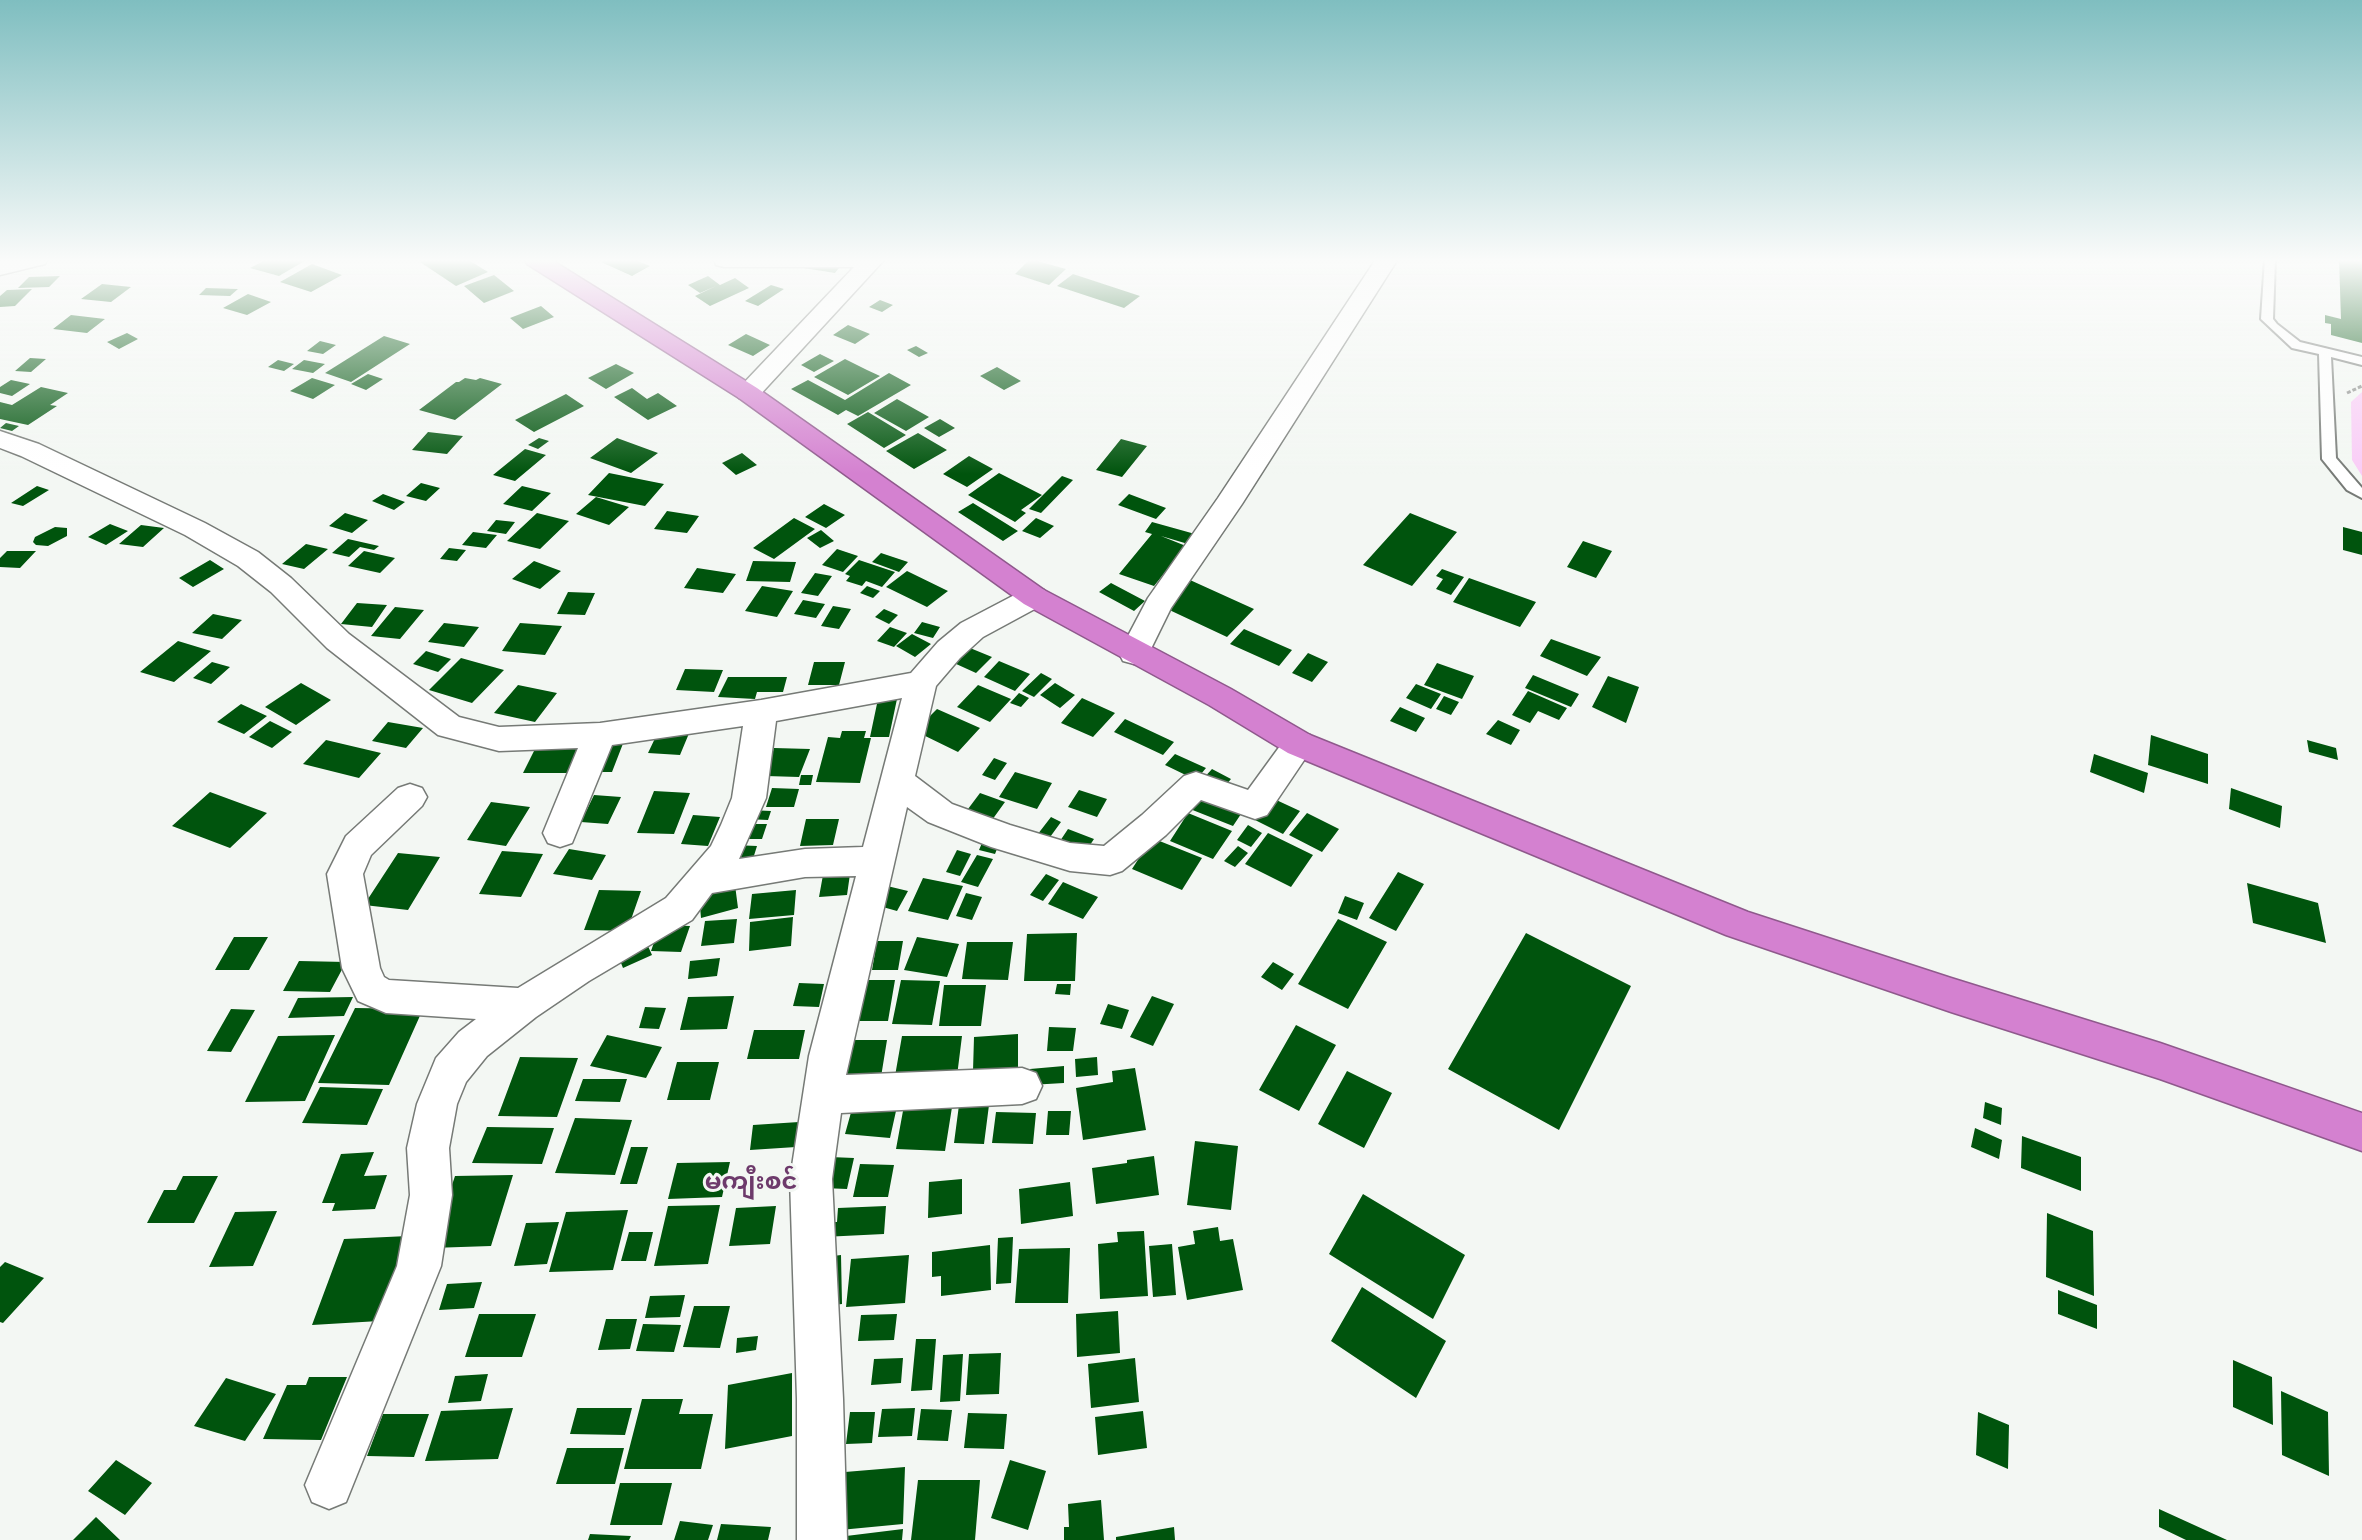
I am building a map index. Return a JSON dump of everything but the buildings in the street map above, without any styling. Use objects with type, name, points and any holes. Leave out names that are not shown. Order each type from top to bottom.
[{"type":"highway","points":[[649,331],[748,393],[1034,597],[1134,653],[1220,697],[1299,744],[1739,924],[1951,995],[2160,1061],[2362,1132]]},
{"type":"street","points":[[748,393],[806,331]]},
{"type":"street","points":[[1134,653],[1158,605],[1228,504],[1340,331]]},
{"type":"street","points":[[0,439],[30,450],[195,529],[248,559],[281,585],[338,641],[449,727],[500,739],[600,735],[761,712],[921,683]]},
{"type":"street","points":[[822,1540],[820,1399],[812,1179],[829,1056],[921,683],[949,650],[972,630],[1034,597]]},
{"type":"street","points":[[329,1485],[419,1266],[431,1195],[428,1148],[436,1104],[450,1071],[473,1044],[523,1005],[585,964],[679,909],[724,855],[749,798],[761,712]]},
{"type":"street","points":[[560,833],[600,735]]},
{"type":"street","points":[[898,782],[940,813],[1003,837],[1070,857],[1110,861],[1154,825],[1196,785],[1255,806],[1299,744]]},
{"type":"street","points":[[410,797],[358,846],[345,874],[361,968],[371,989],[386,996],[523,1005]]},
{"type":"street","points":[[701,880],[805,863],[877,861]]},
{"type":"street","points":[[823,1095],[1022,1086]]},
{"type":"lane","points":[[2281,331],[2296,345],[2362,361]]},
{"type":"lane","points":[[2325,352],[2329,459],[2352,487],[2362,494]]},
{"type":"path","points":[[2344,399],[2354,389],[2362,386]]},
{"type":"shaded area","points":[[2362,392],[2362,476],[2352,460],[2351,402]]},
{"type":"district","name":"မကျီးစင်","points":[[751,1183]]}]
